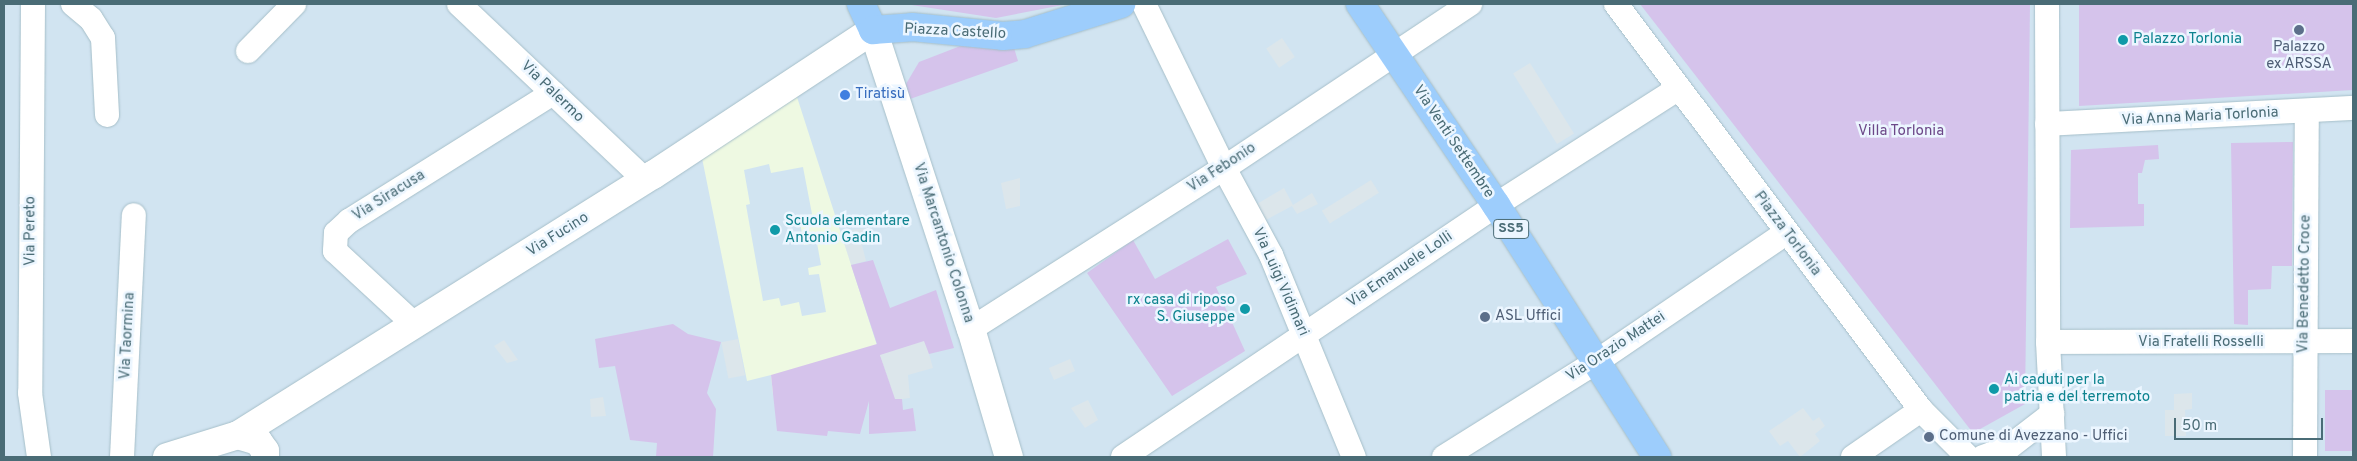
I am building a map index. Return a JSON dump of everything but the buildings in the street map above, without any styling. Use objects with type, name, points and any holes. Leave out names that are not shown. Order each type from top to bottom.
[{"type":"main road","points":[[861,4],[873,30]]},
{"type":"main road","name":"Piazza Castello","points":[[873,30],[912,27],[1003,36],[1025,34],[1121,4]]},
{"type":"main road","name":"Via Venti Settembre","points":[[1360,4],[1496,205],[1657,457]]},
{"type":"main road","name":"Via Fucino","points":[[167,457],[238,435],[644,180],[873,30]]},
{"type":"main road","name":"Via Marcantonio Colonna","points":[[873,30],[971,329],[1009,457]]},
{"type":"main road","points":[[238,435],[258,442],[265,451],[265,457]]},
{"type":"street","name":"Via Pereto","points":[[33,4],[30,393],[38,457]]},
{"type":"street","points":[[73,4],[92,20],[103,38],[107,115]]},
{"type":"street","points":[[248,51],[294,4]]},
{"type":"street","name":"Via Palermo","points":[[459,4],[644,180]]},
{"type":"street","name":"Via Luigi Vidimari","points":[[1144,4],[1224,168],[1271,255],[1354,457]]},
{"type":"street","name":"Via Febonio","points":[[971,329],[1224,168],[1470,4]]},
{"type":"street","name":"Piazza Torlonia","points":[[1616,4],[1786,233],[1921,410],[1968,457]]},
{"type":"street","points":[[2046,4],[2048,342],[2054,457]]},
{"type":"street","name":"Via Emanuele Lolli","points":[[1123,457],[1496,205],[1679,88]]},
{"type":"street","name":"Via Siracusa","points":[[415,325],[335,251],[336,233],[349,221],[553,93]]},
{"type":"street","name":"Via Anna Maria Torlonia","points":[[2047,124],[2353,108]]},
{"type":"street","name":"Via Benedetto Croce","points":[[2305,457],[2304,343],[2307,111]]},
{"type":"street","name":"Via Taormina","points":[[122,457],[134,215]]},
{"type":"street","name":"Via Orazio Mattei","points":[[1444,457],[1596,362],[1786,233]]},
{"type":"street","name":"Via Fratelli Rosselli","points":[[2048,342],[2304,343],[2353,341]]},
{"type":"street","points":[[1853,457],[1921,410]]},
{"type":"street","points":[[1983,457],[2016,450],[2052,414]]},
{"type":"shaded area","points":[[4,4],[2353,4],[2353,457],[4,457]]},
{"type":"shaded area","points":[[1282,38],[1295,57],[1279,68],[1266,49]]},
{"type":"shaded area","points":[[1530,63],[1574,133],[1557,144],[1513,74]]},
{"type":"shaded area","points":[[797,97],[893,395],[773,394],[771,375],[747,381],[702,158]],"holes":[[[769,164],[771,173],[803,167],[812,214],[799,217],[804,245],[817,243],[821,265],[808,268],[809,275],[819,274],[826,312],[802,316],[799,302],[781,306],[779,298],[763,301],[746,205],[750,204],[744,170]]]},
{"type":"shaded area","points":[[1020,178],[1020,206],[1006,209],[1001,183]]},
{"type":"shaded area","points":[[1371,180],[1379,193],[1330,223],[1322,211]]},
{"type":"shaded area","points":[[1284,188],[1293,205],[1312,193],[1318,204],[1297,214],[1292,206],[1266,220],[1257,204]]},
{"type":"shaded area","points":[[870,228],[874,243],[862,245],[866,261],[851,265],[840,231]]},
{"type":"shaded area","points":[[738,339],[745,375],[728,379],[721,342]]},
{"type":"shaded area","points":[[504,340],[518,360],[507,363],[494,346]]},
{"type":"shaded area","points":[[925,340],[933,368],[908,375],[910,398],[895,400],[880,354]]},
{"type":"shaded area","points":[[1070,359],[1075,371],[1054,380],[1049,368]]},
{"type":"shaded area","points":[[2192,393],[2192,409],[2185,410],[2186,436],[2165,436],[2165,410],[2174,410],[2174,394]]},
{"type":"shaded area","points":[[603,397],[606,416],[591,417],[590,399]]},
{"type":"shaded area","points":[[1088,400],[1098,420],[1085,428],[1071,408]]},
{"type":"shaded area","points":[[1803,408],[1813,421],[1819,417],[1825,426],[1815,434],[1820,441],[1800,457],[1788,441],[1780,446],[1769,431]]},
{"type":"green space","points":[[905,4],[1068,4],[996,18]]},
{"type":"green space","name":"Villa Torlonia","points":[[1640,4],[2030,4],[2025,404],[1973,433]]},
{"type":"green space","points":[[2079,4],[2353,4],[2353,90],[2079,106]]},
{"type":"green space","points":[[963,45],[1014,48],[1018,61],[910,99],[906,84],[919,62]]},
{"type":"green space","points":[[2293,142],[2292,266],[2272,266],[2271,289],[2248,290],[2248,325],[2234,324],[2231,143]]},
{"type":"green space","points":[[2158,145],[2159,159],[2145,160],[2142,173],[2138,173],[2138,204],[2144,204],[2144,226],[2070,228],[2071,150]]},
{"type":"green space","points":[[1228,239],[1247,274],[1216,287],[1245,351],[1172,396],[1087,273],[1133,240],[1155,279]]},
{"type":"green space","points":[[873,260],[890,308],[936,290],[954,348],[929,354],[924,341],[880,355],[895,399],[902,399],[903,410],[913,408],[916,431],[869,434],[869,401],[860,434],[828,431],[827,436],[777,431],[771,375],[877,344],[851,265]]},
{"type":"green space","points":[[673,324],[688,334],[721,342],[707,393],[716,409],[713,457],[656,457],[657,443],[630,440],[615,366],[599,368],[595,339]]},
{"type":"green space","points":[[2325,390],[2353,390],[2353,451],[2325,451]]},
{"type":"place","name":"Palazzo ex ARSSA","points":[[2299,30]]},
{"type":"place","name":"Palazzo Torlonia","points":[[2123,40]]},
{"type":"place","name":"Tiratisù","points":[[845,95]]},
{"type":"place","name":"Scuola elementare Antonio Gadin","points":[[775,230]]},
{"type":"place","name":"rx casa di riposo S. Giuseppe","points":[[1245,309]]},
{"type":"place","name":"ASL Uffici","points":[[1485,317]]},
{"type":"place","name":"Ai caduti per la patria e del terremoto","points":[[1994,389]]},
{"type":"place","name":"Comune di Avezzano - Uffici","points":[[1929,437]]}]
